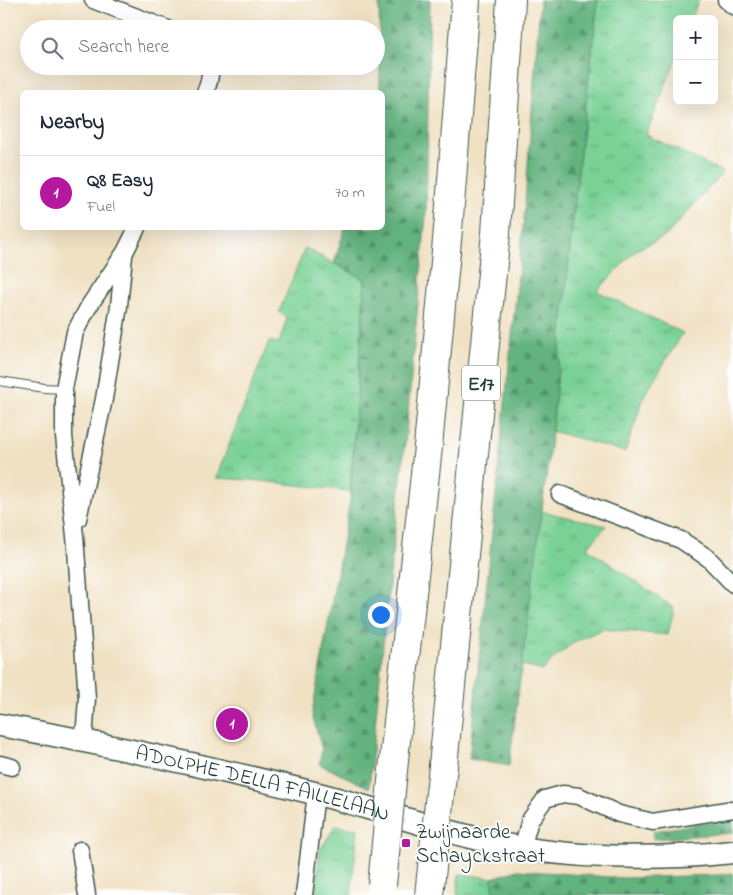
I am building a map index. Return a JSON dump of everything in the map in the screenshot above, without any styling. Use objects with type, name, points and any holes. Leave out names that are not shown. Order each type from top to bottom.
[{"type":"highway","name":"E17","points":[[381,890],[428,447],[449,218],[466,0]]},
{"type":"highway","name":"E17","points":[[430,895],[496,233],[511,0]]},
{"type":"main road","name":"ADOLPHE DELLA FAILLELAAN","points":[[0,724],[84,740],[316,793],[493,842],[522,848],[559,853],[675,857],[733,852]]},
{"type":"street","points":[[94,0],[145,20]]},
{"type":"street","points":[[726,0],[733,6]]},
{"type":"street","points":[[206,90],[210,75]]},
{"type":"street","points":[[84,740],[87,698],[75,536],[64,436],[64,389],[75,332],[136,230]]},
{"type":"street","points":[[75,536],[104,399],[124,252]]},
{"type":"street","points":[[560,494],[681,540],[708,558],[733,584]]},
{"type":"street","points":[[304,895],[316,793]]},
{"type":"street","points":[[522,848],[530,820],[544,799],[564,794],[579,796],[619,814],[653,822],[733,809]]},
{"type":"street","points":[[80,850],[87,895]]},
{"type":"lane","points":[[0,381],[64,389]]},
{"type":"green space","points":[[379,0],[430,0],[426,216],[405,444],[369,788],[319,764],[322,750],[312,713],[350,500],[365,280],[334,263],[344,230],[385,230],[385,90],[380,90],[380,75],[385,75],[385,20],[379,20]]},
{"type":"green space","points":[[540,0],[598,0],[576,188],[552,431],[509,766],[469,759],[524,217]]},
{"type":"green space","points":[[598,0],[699,0],[693,15],[673,15],[673,66],[646,135],[723,172],[666,236],[636,250],[597,291],[683,333],[645,394],[625,452],[552,431],[576,188]]},
{"type":"green space","points":[[305,248],[365,280],[350,491],[216,478],[269,341],[279,343],[287,318],[279,312]]},
{"type":"green space","points":[[541,511],[606,526],[587,548],[674,608],[668,635],[603,629],[574,642],[542,671],[522,665]]},
{"type":"green space","points":[[733,819],[733,833],[653,839],[653,831]]},
{"type":"green space","points":[[335,826],[358,829],[351,895],[315,895],[320,851]]},
{"type":"green space","points":[[518,870],[623,878],[733,873],[733,895],[494,895],[492,878]]},
{"type":"green space","points":[[459,874],[599,891],[733,892],[733,895],[457,895]]},
{"type":"place","name":"Q8 Easy","points":[[232,724]]},
{"type":"place","name":"Zwijnaarde Schayckstraat","points":[[406,843]]}]
